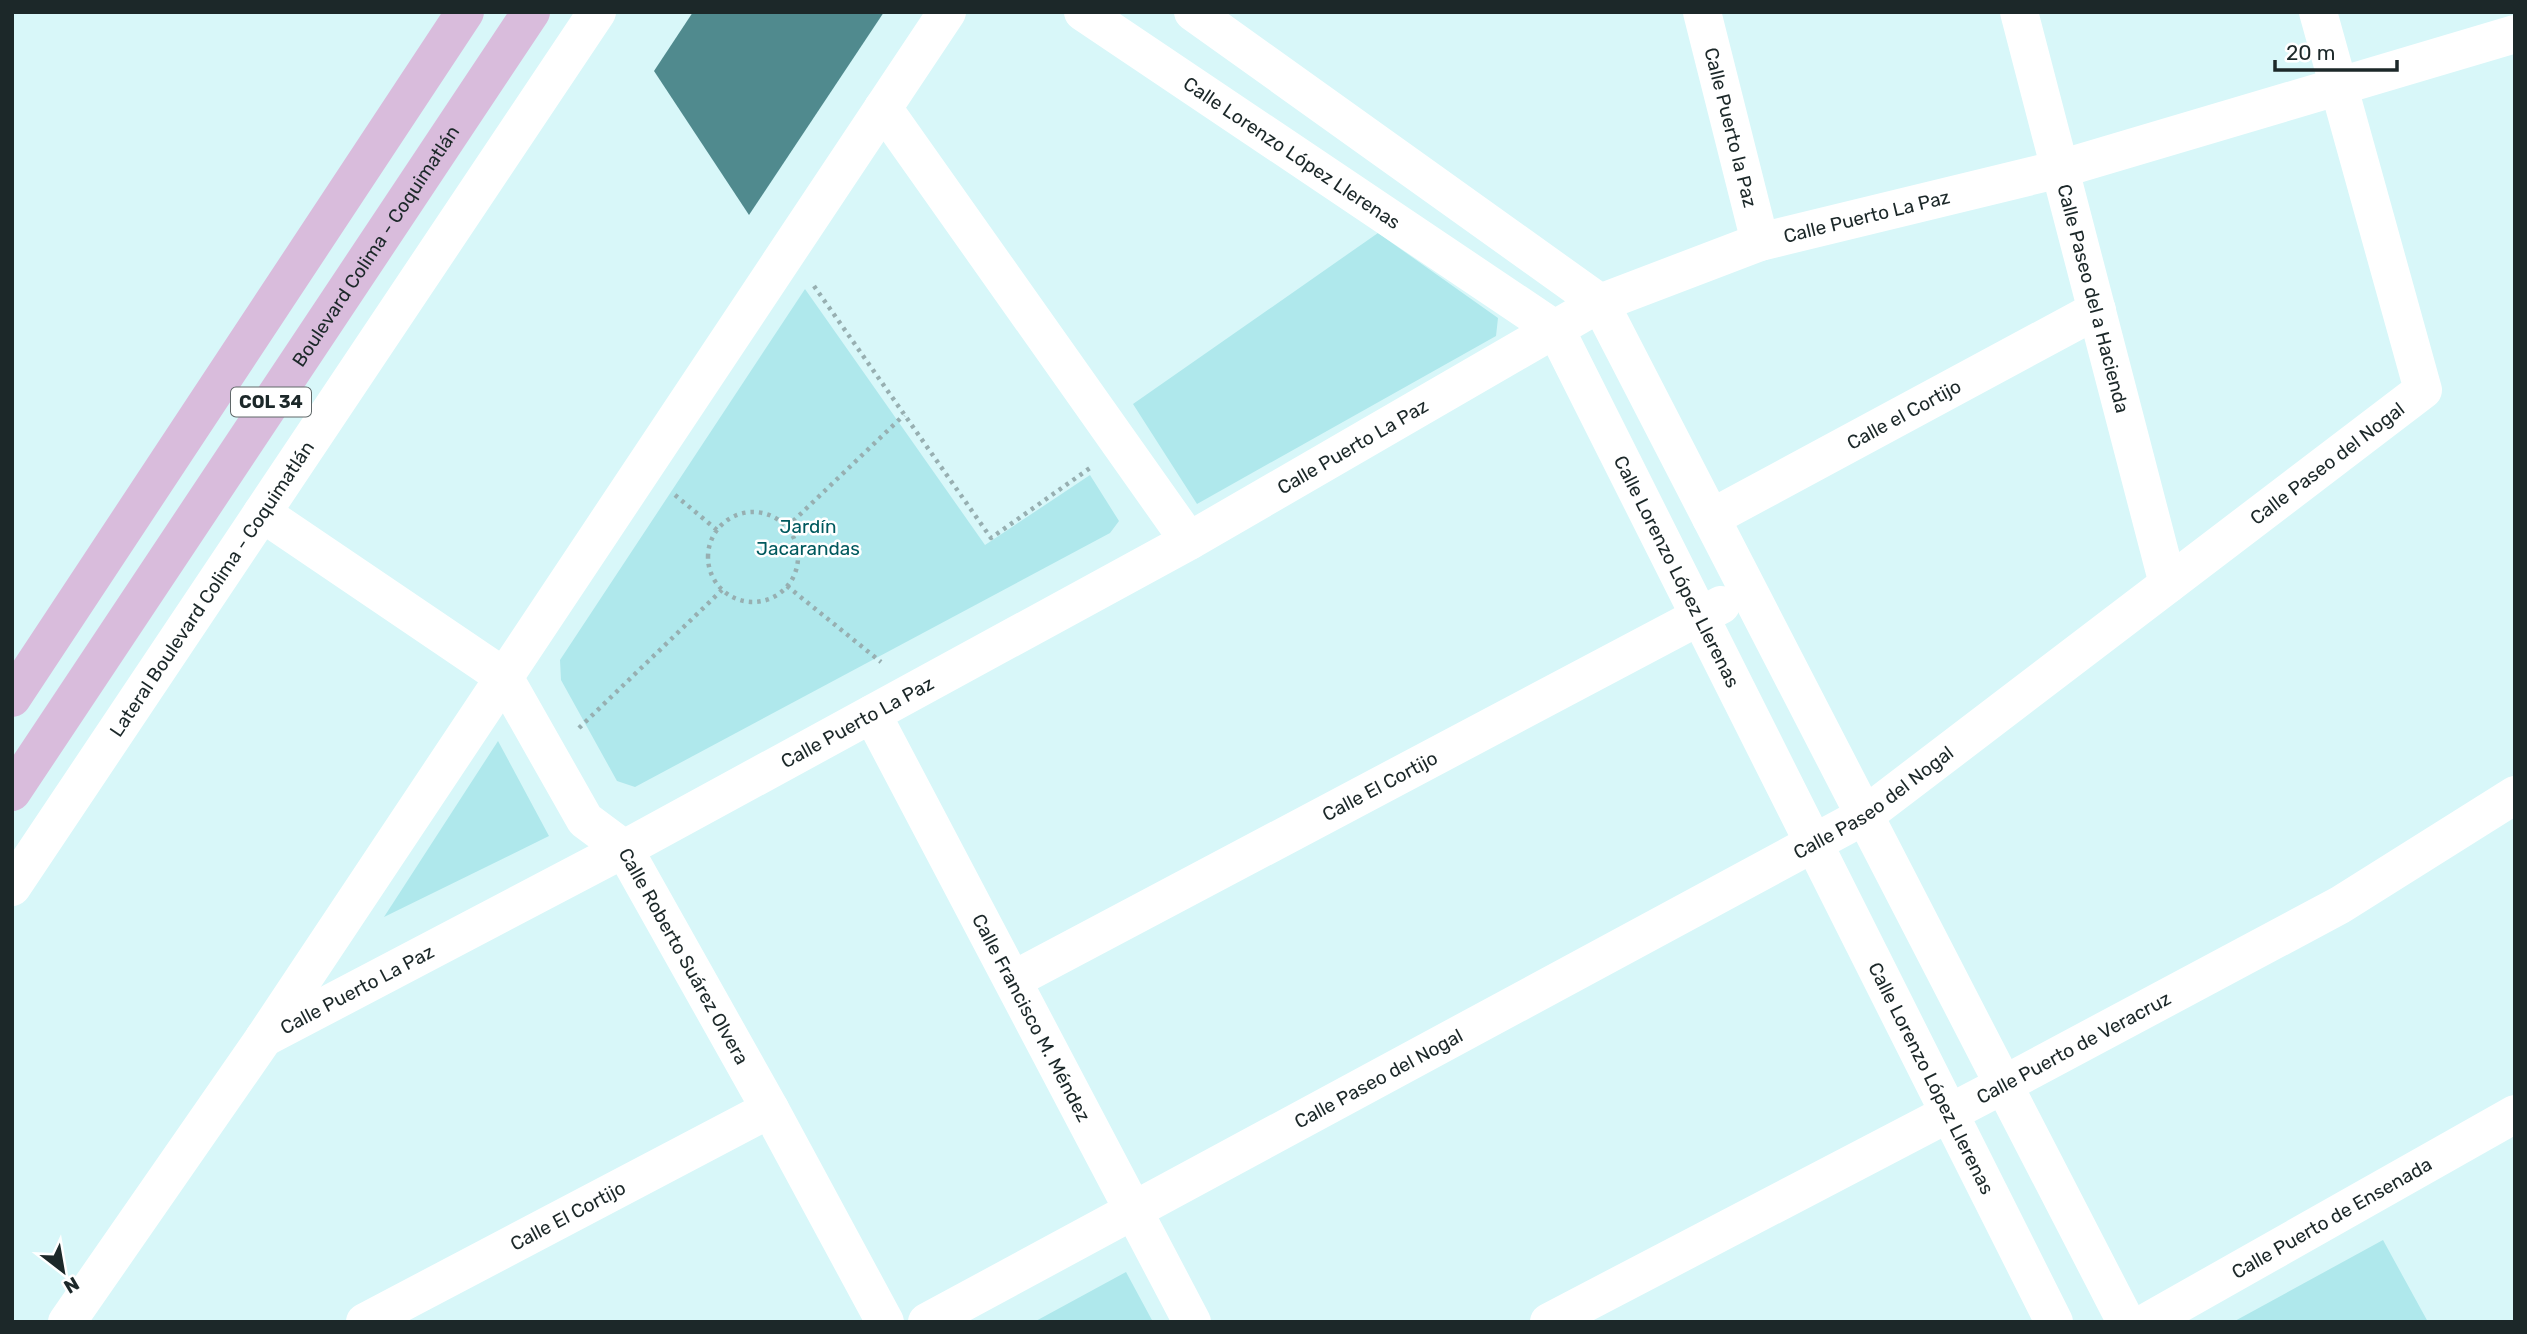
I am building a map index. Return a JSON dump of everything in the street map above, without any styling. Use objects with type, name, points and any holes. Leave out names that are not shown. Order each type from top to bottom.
[{"type":"main road","name":"COL 34","points":[[12,698],[465,12]]},
{"type":"main road","name":"Boulevard Colima - Coquimatlán","points":[[12,792],[531,12]]},
{"type":"street","name":"Lateral Boulevard Colima - Coquimatlán","points":[[12,887],[597,12]]},
{"type":"street","points":[[67,1322],[264,1038],[947,12]]},
{"type":"street","name":"Calle Lorenzo López Llerenas","points":[[1083,12],[1556,330],[2054,1322]]},
{"type":"street","points":[[1194,12],[1600,303],[2126,1322]]},
{"type":"street","name":"Calle Puerto la Paz","points":[[1703,12],[1760,242]]},
{"type":"street","name":"Calle Paseo del a Hacienda","points":[[2019,12],[2168,584]]},
{"type":"street","name":"Calle Paseo del Nogal","points":[[927,1322],[1864,816],[2423,390],[2318,12]]},
{"type":"street","name":"Calle Puerto La Paz","points":[[264,1038],[624,849],[1189,541],[1600,303],[1760,242],[2060,169],[2515,34]]},
{"type":"street","points":[[883,108],[1189,541]]},
{"type":"street","name":"Calle el Cortijo","points":[[1711,518],[2096,310]]},
{"type":"street","name":"Calle Roberto Suárez Olvera","points":[[262,513],[504,677],[585,820],[624,849],[770,1109],[885,1322]]},
{"type":"street","name":"Calle El Cortijo","points":[[1013,980],[1748,592]]},
{"type":"street","name":"Calle Francisco M. Méndez","points":[[872,714],[1192,1322]]},
{"type":"street","name":"Calle Puerto de Veracruz","points":[[1549,1322],[2340,905],[2515,795]]},
{"type":"street","name":"Calle El Cortijo","points":[[365,1322],[770,1109]]},
{"type":"street","name":"Calle Puerto de Ensenada","points":[[2147,1322],[2515,1114]]},
{"type":"path","points":[[808,278],[991,538],[1097,463]]},
{"type":"path","points":[[786,527],[904,415]]},
{"type":"path","points":[[669,490],[717,530]]},
{"type":"path","points":[[756,512],[769,515],[792,533],[798,561],[794,576],[775,597],[760,603],[730,597],[710,574],[707,559],[709,543],[717,530],[728,520],[741,514],[756,512]]},
{"type":"path","points":[[787,586],[885,665]]},
{"type":"path","points":[[576,732],[722,590]]},
{"type":"green space","points":[[1378,233],[1498,318],[1496,336],[1197,504],[1133,404]]},
{"type":"green space","name":"Jardín Jacarandas","points":[[805,289],[985,545],[1090,475],[1119,521],[1110,533],[635,787],[617,781],[561,680],[560,660]]},
{"type":"green space","points":[[498,741],[549,836],[384,917]]},
{"type":"green space","points":[[2383,1240],[2428,1322],[2233,1322]]},
{"type":"green space","points":[[1126,1272],[1153,1322],[1034,1322]]},
{"type":"building","points":[[693,12],[884,12],[749,215],[654,71]]}]
